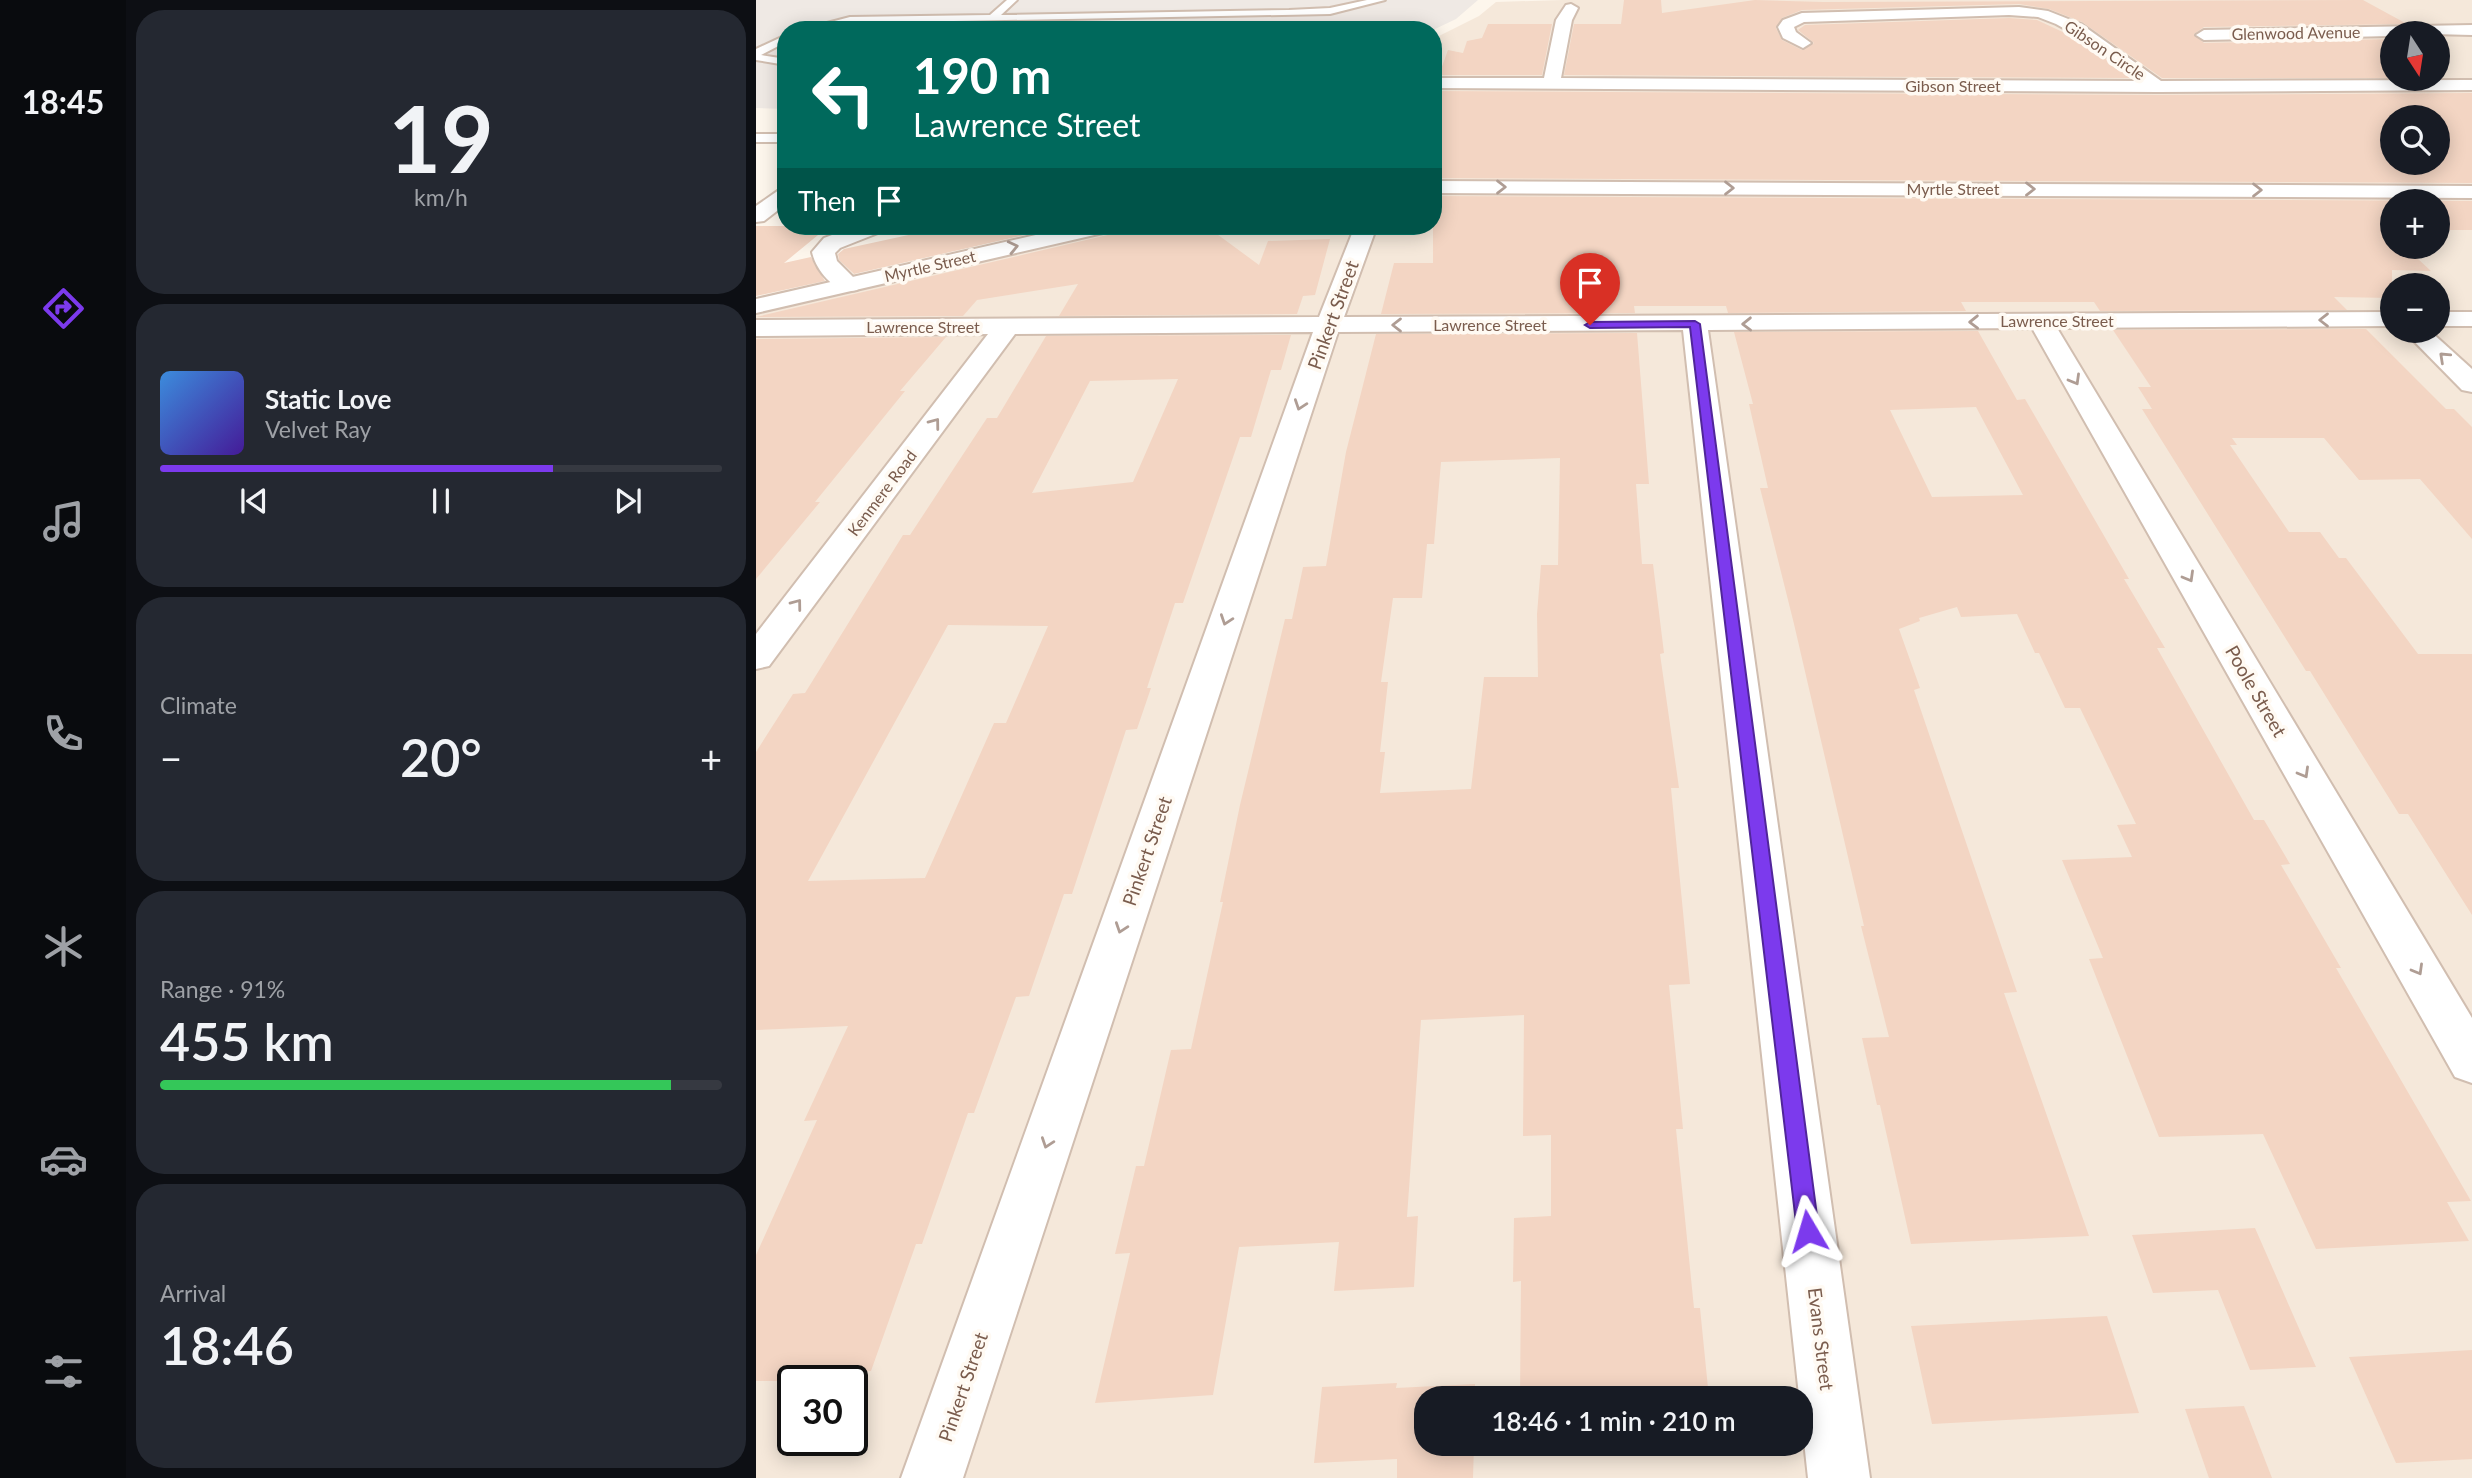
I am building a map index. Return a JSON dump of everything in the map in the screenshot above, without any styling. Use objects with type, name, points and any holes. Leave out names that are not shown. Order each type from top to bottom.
[{"type":"street","points":[[1551,84],[1564,20],[1570,8]]},
{"type":"street","name":"Gibson Circle","points":[[1803,43],[1789,35],[1786,27],[1788,23],[1802,18],[2037,12],[2060,19],[2158,87]]},
{"type":"street","name":"Glenwood Avenue","points":[[2204,34],[2472,30]]},
{"type":"street","name":"Gibson Street","points":[[1442,83],[2158,87],[2472,85]]},
{"type":"street","name":"Myrtle Street","points":[[1442,187],[2472,192]]},
{"type":"street","points":[[756,216],[777,201]]},
{"type":"street","points":[[849,285],[826,263],[823,252],[832,243],[852,235]]},
{"type":"street","name":"Myrtle Street","points":[[756,306],[1064,235]]},
{"type":"street","name":"Pinkert Street","points":[[932,1478],[1328,326],[1363,235]]},
{"type":"street","points":[[2450,319],[2472,319]]},
{"type":"street","name":"Lawrence Street","points":[[756,328],[2380,320]]},
{"type":"street","name":"Poole Street","points":[[2040,321],[2472,1062]]},
{"type":"street","name":"Evans Street","points":[[1695,324],[1839,1478]]},
{"type":"street","name":"Kenmere Road","points":[[756,658],[1007,327]]},
{"type":"street","points":[[2429,343],[2472,384]]},
{"type":"lane","points":[[992,18],[1012,0]]},
{"type":"lane","points":[[846,21],[1330,11],[1380,0]]},
{"type":"lane","points":[[1135,21],[1140,16]]},
{"type":"lane","points":[[777,42],[757,52],[756,57],[777,60]]},
{"type":"lane","points":[[756,138],[777,138]]},
{"type":"shaded area","points":[[756,0],[1478,0],[1456,19],[1442,26],[1442,21],[777,21],[777,109],[756,108]]},
{"type":"shaded area","points":[[2472,0],[2472,81],[2450,81],[2450,21],[2380,21],[2380,82],[2278,84],[1442,79],[1442,34],[1479,16],[1496,2]]},
{"type":"shaded area","points":[[1442,88],[2241,92],[2472,90],[2472,1478],[756,1478],[756,314],[1101,235],[1442,235]]},
{"type":"building","points":[[1624,0],[1661,0],[1662,13],[1755,0],[2363,0],[2402,21],[2380,21],[2380,24],[2204,27],[2194,34],[2204,43],[2380,39],[2380,78],[2162,78],[2082,22],[2049,9],[2019,4],[1802,10],[1782,18],[1776,28],[1782,40],[1802,50],[1814,43],[1798,30],[1805,25],[2009,18],[2037,20],[2084,42],[2131,78],[1564,75],[1574,24],[1621,24]]},
{"type":"building","points":[[1488,24],[1552,24],[1542,75],[1442,75],[1448,50],[1463,53],[1467,41],[1482,38]]},
{"type":"building","points":[[1442,91],[2158,95],[2472,93],[2472,183],[1442,178]]},
{"type":"building","points":[[1442,196],[2380,201],[2380,259],[2418,259],[2431,271],[2392,270],[2392,273],[2380,273],[2380,298],[2334,297],[2347,310],[2100,311],[2094,302],[1961,302],[1966,311],[1728,313],[1726,306],[1634,306],[1635,313],[1381,314],[1394,263],[1433,263],[1433,235],[1442,235]]},
{"type":"building","points":[[2450,201],[2472,201],[2472,230],[2450,230]]},
{"type":"building","points":[[756,226],[777,226],[777,235],[818,235],[784,263],[811,257],[825,281],[756,296]]},
{"type":"building","points":[[909,235],[1025,235],[854,274],[839,260],[838,254],[844,249]]},
{"type":"building","points":[[1108,235],[1218,235],[1259,265],[1268,241],[1330,239],[1315,295],[1303,296],[1297,314],[1059,316],[1078,284],[977,300],[963,316],[756,317]]},
{"type":"building","points":[[2366,329],[2446,409],[2454,409],[2472,427],[2472,539],[2420,479],[2359,480],[2324,438],[2232,438],[2237,445],[2230,445],[2289,532],[2320,532],[2339,558],[2346,558],[2418,654],[2472,654],[2472,915],[2408,814],[2399,814],[2142,409],[2152,409],[2138,387],[2151,387],[2113,330]]},
{"type":"building","points":[[1978,331],[2017,400],[2025,399],[2129,579],[2124,579],[2165,648],[2157,648],[2254,820],[2264,820],[2290,864],[2281,865],[2341,968],[2336,968],[2471,1201],[2447,1202],[2469,1241],[2316,1249],[2263,1134],[2159,1137],[2089,959],[2103,958],[2062,860],[2132,857],[2117,825],[2136,824],[2080,708],[2065,708],[2017,614],[1961,617],[1957,607],[1919,618],[1920,621],[1899,629],[1920,688],[1914,690],[2017,992],[2004,993],[2089,1236],[1911,1244],[1862,1038],[1889,1037],[1760,488],[1768,488],[1749,404],[1753,404],[1734,332]],"holes":[[[1976,407],[2023,495],[1932,497],[1890,410]]]},
{"type":"building","points":[[1637,333],[1649,484],[1636,484],[1642,564],[1653,564],[1664,653],[1660,654],[1679,788],[1671,788],[1690,984],[1669,985],[1683,1129],[1676,1129],[1694,1308],[1700,1308],[1708,1386],[1520,1386],[1521,1281],[1513,1282],[1514,1218],[1551,1216],[1551,1135],[1523,1136],[1524,1015],[1421,1020],[1407,1217],[1418,1216],[1414,1287],[1334,1291],[1339,1242],[1239,1247],[1213,1395],[1095,1403],[1130,1253],[1115,1254],[1136,1166],[1144,1166],[1171,1050],[1191,1049],[1223,902],[1220,902],[1240,805],[1285,619],[1292,619],[1303,567],[1326,566],[1346,452],[1376,334]],"holes":[[[1560,458],[1558,565],[1541,565],[1537,614],[1538,677],[1484,677],[1471,789],[1380,793],[1385,752],[1380,752],[1388,682],[1381,682],[1393,598],[1422,598],[1427,544],[1434,544],[1441,462]]]},
{"type":"building","points":[[1291,335],[1281,370],[1271,370],[1251,437],[1240,437],[1183,603],[1175,603],[1147,688],[1151,688],[1137,729],[1126,730],[1072,894],[1064,894],[1029,996],[1016,997],[974,1113],[968,1113],[922,1244],[916,1244],[871,1371],[868,1371],[868,1365],[777,1365],[777,1381],[756,1381],[756,1255],[817,1120],[804,1121],[848,1026],[756,1030],[756,752],[793,694],[805,693],[903,535],[910,535],[987,418],[997,418],[1046,336]],"holes":[[[1178,379],[1133,482],[1032,493],[1090,381]],[[948,625],[1048,626],[1006,723],[994,723],[925,878],[808,881]]]},
{"type":"building","points":[[946,337],[900,391],[905,391],[815,502],[820,502],[756,579],[756,339]]},
{"type":"building","points":[[2255,1228],[2316,1367],[2250,1370],[2218,1290],[2153,1293],[2132,1235]]},
{"type":"building","points":[[2107,1316],[2139,1413],[1932,1424],[1911,1326]]},
{"type":"building","points":[[2472,1350],[2472,1459],[2396,1463],[2349,1357]]},
{"type":"building","points":[[1397,1383],[1396,1388],[1414,1387],[1414,1456],[1474,1456],[1473,1478],[1397,1478],[1397,1459],[1314,1463],[1322,1387]]},
{"type":"building","points":[[1475,1384],[1475,1386],[1436,1386]]},
{"type":"building","points":[[2244,1406],[2272,1478],[2209,1478],[2185,1409]]},
{"type":"route","points":[[1590,325],[1695,324],[1808,1231]]}]
